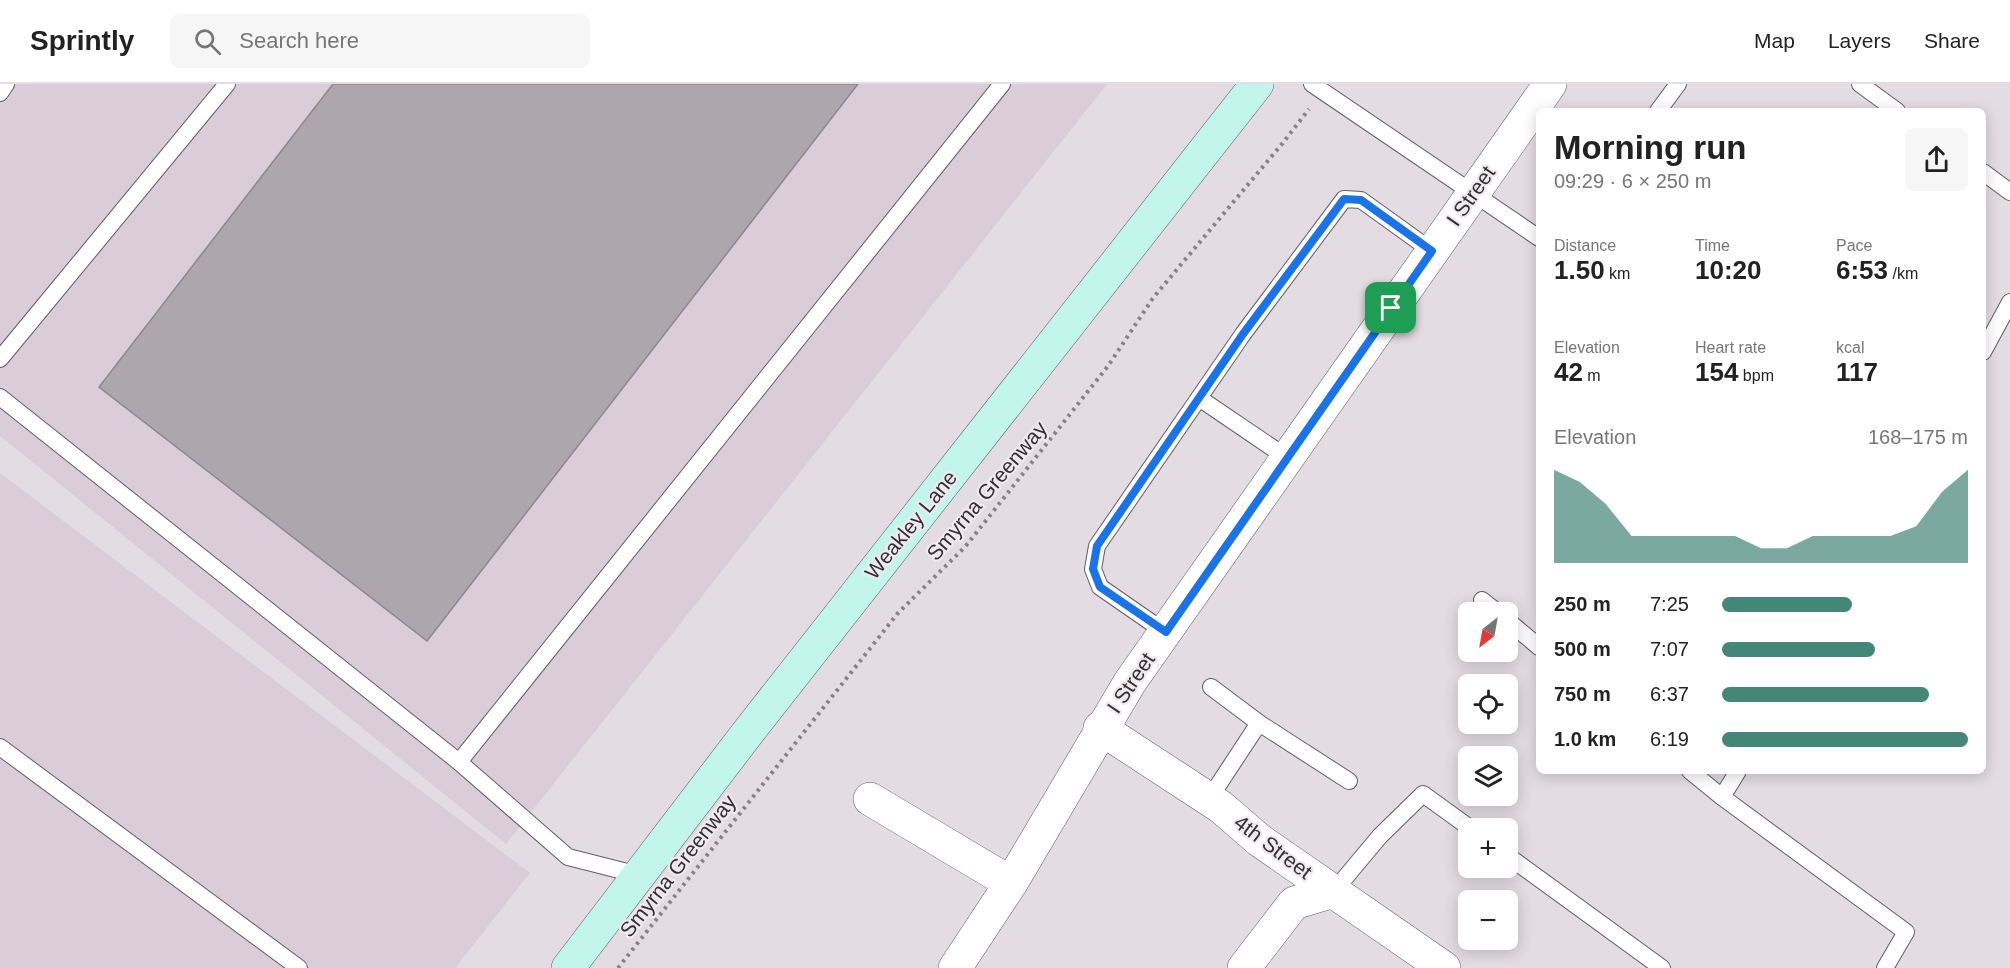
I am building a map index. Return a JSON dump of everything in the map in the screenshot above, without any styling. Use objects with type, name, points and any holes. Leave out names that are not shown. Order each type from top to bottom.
[{"type":"main road","name":"Weakley Lane","points":[[568,968],[749,731],[1257,84]]},
{"type":"street","name":"I Street","points":[[955,968],[1011,883],[1100,728],[1286,458],[1550,84]]},
{"type":"street","name":"4th Street","points":[[1100,728],[1209,799],[1259,840],[1444,968]]},
{"type":"street","points":[[870,799],[1011,883]]},
{"type":"street","points":[[1244,968],[1294,903],[1334,891]]},
{"type":"lane","points":[[0,93],[6,84]]},
{"type":"lane","points":[[0,359],[227,84]]},
{"type":"lane","points":[[459,762],[1002,84]]},
{"type":"lane","points":[[1660,108],[1678,84]]},
{"type":"lane","points":[[1860,84],[1893,108]]},
{"type":"lane","points":[[1317,87],[1536,236]]},
{"type":"lane","points":[[1986,174],[2010,192]]},
{"type":"lane","points":[[1166,632],[1100,587],[1093,569],[1097,546],[1243,334],[1344,199],[1361,200],[1432,251]]},
{"type":"lane","points":[[1986,346],[2010,302]]},
{"type":"lane","points":[[0,397],[459,762],[568,857],[639,875]]},
{"type":"lane","points":[[1199,398],[1286,458]]},
{"type":"lane","points":[[1518,629],[1536,644]]},
{"type":"lane","points":[[1211,687],[1259,723],[1349,781]]},
{"type":"lane","points":[[1209,799],[1259,723]]},
{"type":"lane","points":[[0,747],[299,968]]},
{"type":"lane","points":[[1694,774],[1906,932],[1885,968]]},
{"type":"lane","points":[[1722,797],[1736,774]]},
{"type":"lane","points":[[1334,891],[1380,836],[1423,794],[1458,819]]},
{"type":"lane","points":[[1518,862],[1662,968]]},
{"type":"path","name":"Smyrna Greenway","points":[[618,968],[898,613],[972,539],[1108,366],[1153,298],[1282,144],[1317,87]]},
{"type":"shaded area","points":[[0,84],[1107,84],[506,844],[0,436]]},
{"type":"shaded area","points":[[0,473],[530,873],[455,968],[0,968]]},
{"type":"building","points":[[333,84],[858,84],[427,641],[99,387]]},
{"type":"route","points":[[1344,199],[1361,200],[1432,251],[1391,308],[1166,632],[1100,587],[1093,569],[1097,546],[1243,334],[1344,199]]}]
